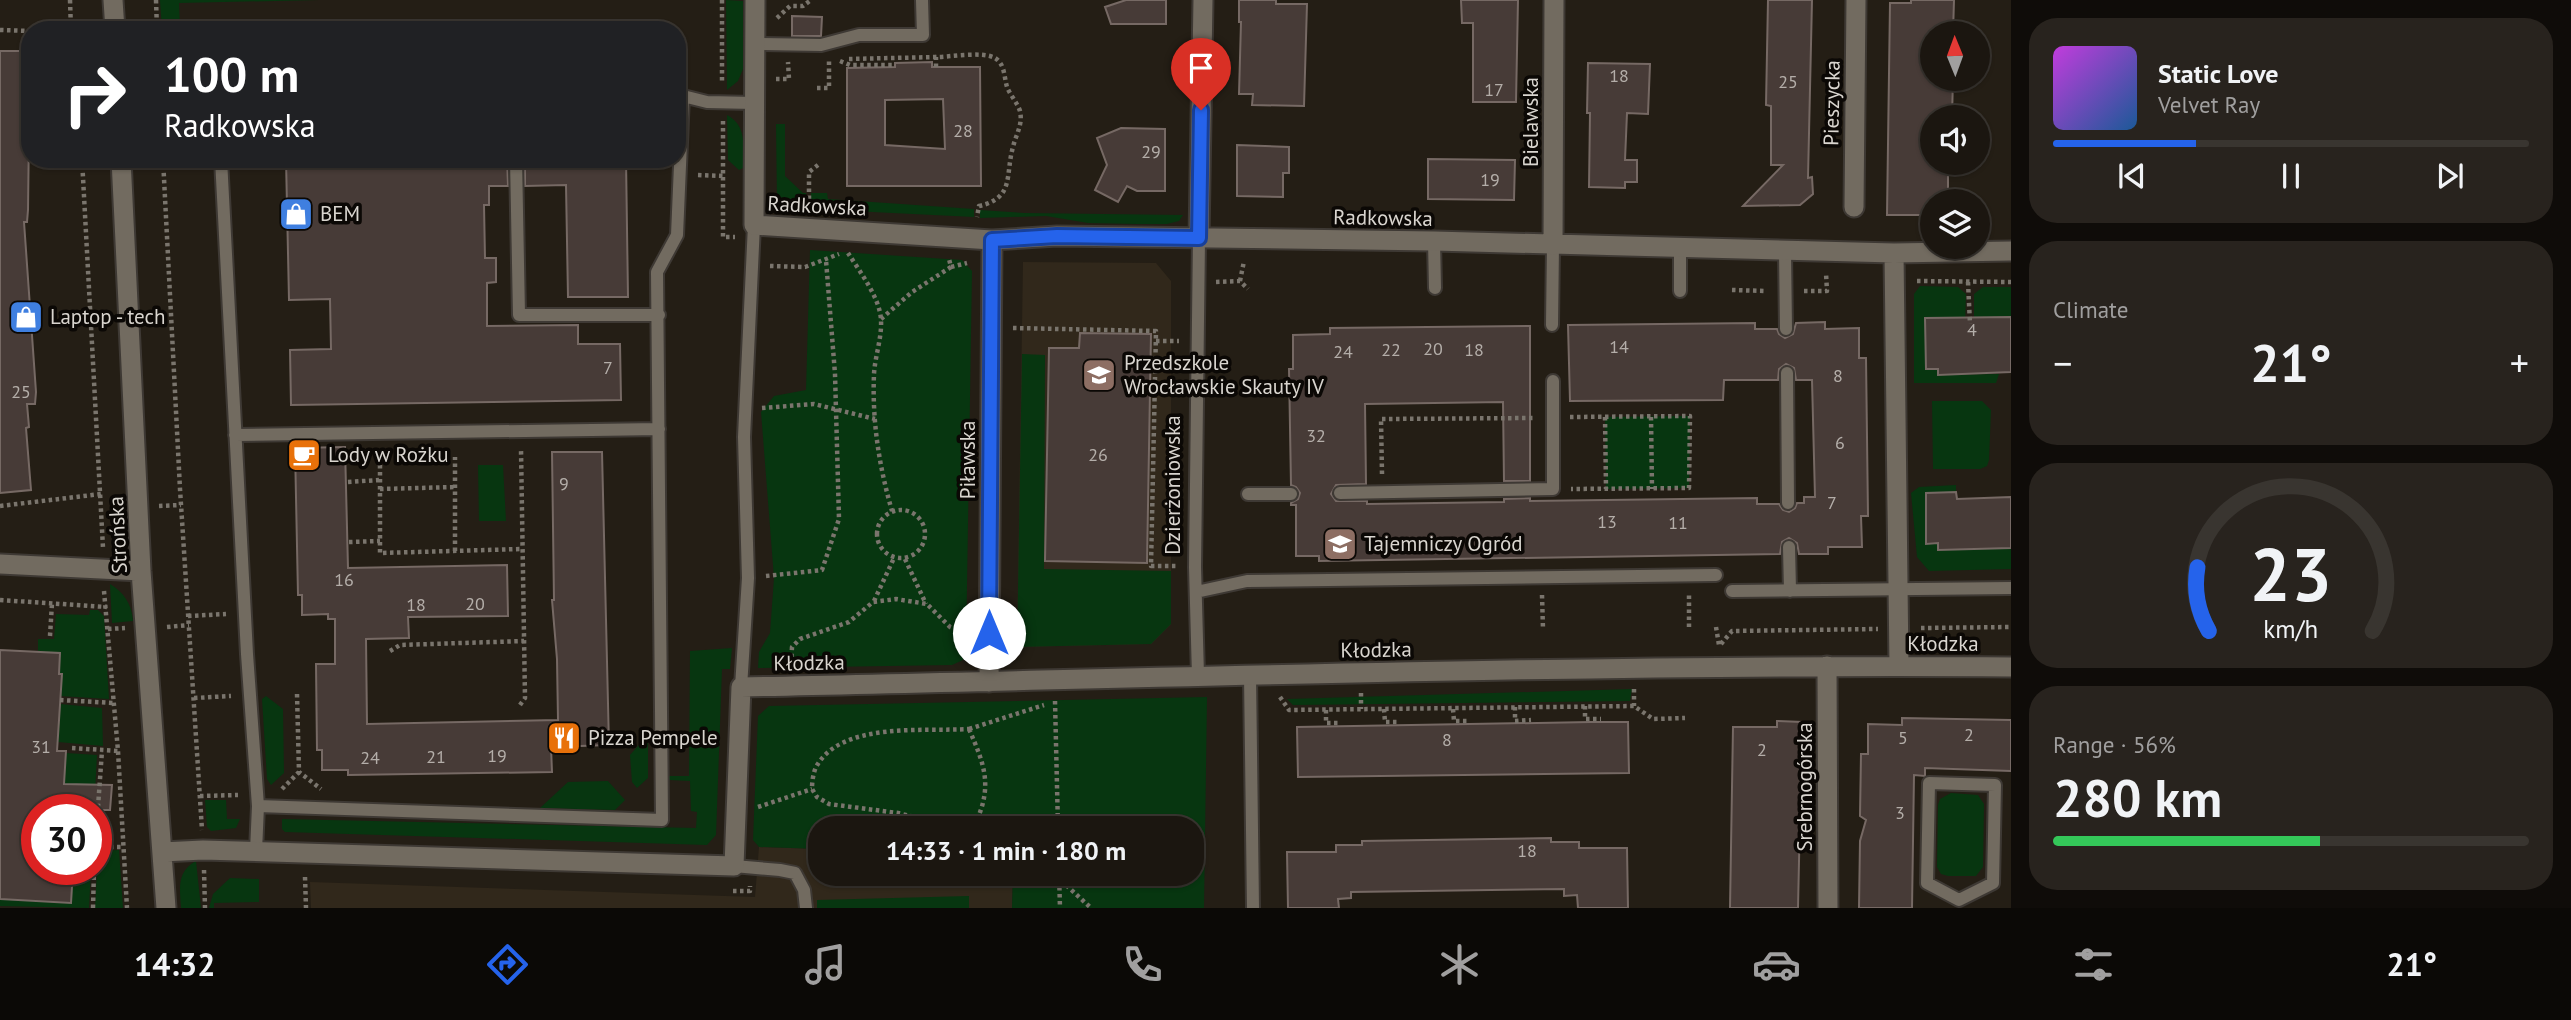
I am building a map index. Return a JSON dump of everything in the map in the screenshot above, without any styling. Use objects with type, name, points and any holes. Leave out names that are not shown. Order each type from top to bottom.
[{"type":"street","points":[[113,0],[114,21]]},
{"type":"street","points":[[754,232],[754,103],[763,44],[755,0]]},
{"type":"street","name":"Dzierżoniowska","points":[[1199,238],[1203,0]]},
{"type":"street","name":"Bielawska","points":[[1553,245],[1554,0]]},
{"type":"street","name":"Pieszycka","points":[[1854,206],[1856,0]]},
{"type":"street","name":"Strońska","points":[[121,168],[141,571],[166,908]]},
{"type":"street","name":"Radkowska","points":[[754,232],[992,240],[1057,236],[1434,241],[1894,253],[2011,251]]},
{"type":"street","name":"Piławska","points":[[989,682],[992,240]]},
{"type":"street","points":[[1894,253],[1899,666]]},
{"type":"street","points":[[0,564],[141,571]]},
{"type":"street","name":"Kłodzka","points":[[741,687],[1250,675],[1827,666],[2011,667]]},
{"type":"street","name":"Srebrnogórska","points":[[1827,666],[1828,908]]},
{"type":"street","points":[[162,852],[256,851],[742,866],[741,687]]},
{"type":"lane","points":[[763,44],[821,46],[859,35],[923,35],[922,0]]},
{"type":"lane","points":[[686,93],[722,103],[754,103]]},
{"type":"lane","points":[[221,168],[245,613],[258,800],[256,851]]},
{"type":"lane","points":[[516,168],[519,315],[659,315]]},
{"type":"lane","points":[[258,800],[277,807],[662,820],[657,272],[677,235],[680,168]]},
{"type":"lane","points":[[741,687],[748,578],[746,410],[754,232]]},
{"type":"lane","name":"Dzierżoniowska","points":[[1198,676],[1195,567],[1199,238]]},
{"type":"lane","points":[[1434,241],[1435,288]]},
{"type":"lane","points":[[1552,325],[1553,245]]},
{"type":"lane","points":[[1680,249],[1680,291]]},
{"type":"lane","points":[[1785,251],[1786,329]]},
{"type":"lane","points":[[1787,373],[1788,503]]},
{"type":"lane","points":[[1340,493],[1553,489],[1553,382]]},
{"type":"lane","points":[[235,435],[659,429]]},
{"type":"lane","points":[[1248,494],[1291,494]]},
{"type":"lane","points":[[1789,547],[1790,591]]},
{"type":"lane","points":[[1196,592],[1247,581],[1716,575]]},
{"type":"lane","points":[[1732,591],[2011,589]]},
{"type":"lane","points":[[1250,675],[1252,908]]},
{"type":"lane","points":[[1929,783],[1995,785],[1993,883],[1959,900],[1927,883],[1929,783]]},
{"type":"lane","points":[[742,866],[794,873],[804,890],[806,908]]},
{"type":"path","points":[[70,0],[71,21]]},
{"type":"path","points":[[156,0],[157,21]]},
{"type":"path","points":[[722,0],[723,237],[754,232]]},
{"type":"path","points":[[788,60],[789,79],[771,79],[763,44],[772,23],[790,6],[803,6],[811,0]]},
{"type":"path","points":[[0,30],[21,31]]},
{"type":"path","points":[[838,60],[985,55],[993,57],[1003,68],[1008,88],[1020,111],[1019,133],[1013,147],[1005,188],[998,200],[979,206],[977,210]]},
{"type":"path","points":[[936,57],[936,67]]},
{"type":"path","points":[[817,88],[829,88],[829,60]]},
{"type":"path","points":[[872,65],[892,67]]},
{"type":"path","points":[[809,193],[809,172],[818,165]]},
{"type":"path","points":[[83,168],[103,556]]},
{"type":"path","points":[[163,168],[205,908]]},
{"type":"path","points":[[680,173],[754,176]]},
{"type":"path","points":[[752,265],[805,267],[846,249],[876,302],[881,319],[874,371],[875,419],[881,473],[892,511]]},
{"type":"path","points":[[948,254],[951,267]]},
{"type":"path","points":[[748,578],[822,570],[839,519],[835,374],[826,260]]},
{"type":"path","points":[[881,319],[912,292],[951,267],[973,262]]},
{"type":"path","points":[[1198,282],[1240,281],[1248,289]]},
{"type":"path","points":[[1909,281],[2011,282]]},
{"type":"path","points":[[1968,282],[1970,324]]},
{"type":"path","points":[[1009,327],[1156,331],[1151,566],[1195,567]]},
{"type":"path","points":[[746,410],[814,404],[875,419]]},
{"type":"path","points":[[1605,417],[1606,489]]},
{"type":"path","points":[[1651,417],[1652,489]]},
{"type":"path","points":[[520,705],[525,698],[521,446]]},
{"type":"path","points":[[380,449],[380,553],[522,549]]},
{"type":"path","points":[[455,457],[455,551]]},
{"type":"path","points":[[348,482],[379,480]]},
{"type":"path","points":[[380,489],[455,486]]},
{"type":"path","points":[[0,506],[101,494]]},
{"type":"path","points":[[155,506],[181,505]]},
{"type":"path","points":[[892,511],[910,511],[918,516],[926,532],[921,549],[905,559],[894,558],[885,553],[879,545],[878,526],[892,511]]},
{"type":"path","points":[[349,542],[380,541]]},
{"type":"path","points":[[792,671],[792,647],[800,639],[849,622],[873,602],[894,558]]},
{"type":"path","points":[[905,559],[927,604],[950,627],[971,636],[971,643]]},
{"type":"path","points":[[1689,575],[1689,628]]},
{"type":"path","points":[[1541,576],[1543,629]]},
{"type":"path","points":[[873,602],[895,598],[927,604]]},
{"type":"path","points":[[0,600],[107,607],[127,908]]},
{"type":"path","points":[[50,636],[52,603]]},
{"type":"path","points":[[188,616],[245,613]]},
{"type":"path","points":[[162,627],[189,625]]},
{"type":"path","points":[[1899,628],[2011,627]]},
{"type":"path","points":[[1716,628],[1720,645]]},
{"type":"path","points":[[390,651],[400,646],[524,641]]},
{"type":"path","points":[[1055,680],[1058,816]]},
{"type":"path","points":[[1634,685],[1634,706]]},
{"type":"path","points":[[1349,691],[1361,690],[1361,709]]},
{"type":"path","points":[[1289,692],[1277,692],[1289,710],[1634,706],[1653,719],[1685,718]]},
{"type":"path","points":[[194,698],[250,694]]},
{"type":"path","points":[[277,807],[278,793],[299,772],[297,694]]},
{"type":"path","points":[[60,701],[114,703]]},
{"type":"path","points":[[910,816],[829,804],[817,797],[811,789],[814,770],[822,758],[843,742],[862,734],[969,729],[1055,702]]},
{"type":"path","points":[[1585,706],[1585,719],[1601,719]]},
{"type":"path","points":[[1515,708],[1515,720],[1531,720]]},
{"type":"path","points":[[1384,709],[1385,722],[1399,722]]},
{"type":"path","points":[[1453,709],[1454,721],[1468,721]]},
{"type":"path","points":[[1326,710],[1326,723],[1341,723]]},
{"type":"path","points":[[969,729],[985,772],[986,793],[978,816]]},
{"type":"path","points":[[72,748],[118,751]]},
{"type":"path","points":[[99,794],[102,751]]},
{"type":"path","points":[[299,772],[325,792]]},
{"type":"path","points":[[750,808],[765,806],[811,789]]},
{"type":"path","points":[[200,796],[258,800]]},
{"type":"path","points":[[112,846],[123,846]]},
{"type":"path","points":[[722,890],[750,891],[742,866]]},
{"type":"path","points":[[204,873],[217,874]]},
{"type":"path","points":[[293,876],[318,877]]},
{"type":"path","points":[[305,877],[306,908]]},
{"type":"path","points":[[93,908],[94,885]]},
{"type":"path","points":[[1060,886],[1060,908]]},
{"type":"path","points":[[1068,886],[1091,908]]},
{"type":"shaded area","points":[[1023,262],[1156,263],[1171,281],[1171,624],[1151,644],[1017,647]]},
{"type":"shaded area","points":[[759,847],[808,849],[808,886],[1013,886],[1012,908],[311,908],[310,882],[755,897]]},
{"type":"green space","points":[[160,0],[319,0],[179,3],[180,21],[161,21]]},
{"type":"green space","points":[[726,0],[743,1],[743,69],[738,81],[727,90]]},
{"type":"green space","points":[[727,115],[738,125],[743,138],[743,168],[739,170],[728,160]]},
{"type":"green space","points":[[776,124],[785,124],[785,176],[806,193],[806,209],[789,208],[777,203]]},
{"type":"green space","points":[[811,193],[827,193],[828,199],[974,209],[974,217],[811,209]]},
{"type":"green space","points":[[980,210],[1183,215],[1179,221],[1167,224],[1088,223],[1046,216],[980,218]]},
{"type":"green space","points":[[810,250],[962,260],[972,271],[966,649],[963,660],[952,665],[758,668],[759,652],[770,633],[774,578],[761,412],[774,396],[806,390]]},
{"type":"green space","points":[[1920,286],[1958,287],[1966,294],[1965,324],[1956,318],[1925,319],[1926,369],[1938,369],[1938,375],[1999,374],[1996,383],[1914,383],[1914,294]]},
{"type":"green space","points":[[1983,287],[2011,287],[2011,316],[1996,317],[1996,323],[1974,324],[1974,294]]},
{"type":"green space","points":[[1022,354],[1045,355],[1044,569],[1171,571],[1171,624],[1151,644],[1017,647]]},
{"type":"green space","points":[[1932,401],[1982,401],[1991,410],[1987,466],[1980,469],[1933,469]]},
{"type":"green space","points":[[1690,416],[1689,488],[1606,489],[1605,417]]},
{"type":"green space","points":[[478,465],[503,465],[506,521],[479,521]]},
{"type":"green space","points":[[1956,485],[1956,492],[1926,493],[1927,543],[1938,543],[1939,550],[2011,548],[2011,569],[1929,571],[1917,557],[1911,493],[1919,487]]},
{"type":"green space","points":[[110,584],[126,600],[133,621],[112,623]]},
{"type":"green space","points":[[90,610],[98,610],[104,616],[109,699],[60,696],[59,674],[38,652],[38,639],[54,639],[56,614],[89,615]]},
{"type":"green space","points":[[732,648],[730,669],[722,669],[716,835],[707,845],[285,832],[282,829],[282,819],[696,828],[697,812],[691,811],[690,781],[669,780],[669,776],[689,776],[690,651]]},
{"type":"green space","points":[[1632,689],[1630,701],[1293,705],[1287,699]]},
{"type":"green space","points":[[266,696],[283,709],[284,773],[271,785],[267,779],[262,699]]},
{"type":"green space","points":[[1207,697],[1204,908],[1012,908],[1013,886],[1204,886],[1204,816],[808,816],[808,849],[759,847],[753,840],[758,716],[769,706]]},
{"type":"green space","points":[[60,704],[102,708],[103,746],[58,742]]},
{"type":"green space","points":[[645,738],[648,740],[648,778],[637,788],[632,782],[630,755]]},
{"type":"green space","points":[[66,753],[97,755],[95,794],[64,794]]},
{"type":"green space","points":[[608,781],[625,800],[615,810],[540,808],[568,782]]},
{"type":"green space","points":[[1951,793],[1978,795],[1984,804],[1983,867],[1976,876],[1948,876],[1941,874],[1937,867],[1938,805],[1940,799]]},
{"type":"green space","points":[[205,800],[226,800],[227,819],[240,819],[236,828],[211,831],[207,827]]},
{"type":"green space","points":[[112,850],[119,850],[123,908],[95,908],[96,885],[112,885]]},
{"type":"green space","points":[[196,861],[201,908],[181,908],[182,876]]},
{"type":"green space","points":[[230,878],[259,879],[259,902],[214,903],[214,908],[209,908],[213,894]]},
{"type":"green space","points":[[90,885],[89,908],[0,906],[0,899],[71,903],[72,887]]},
{"type":"green space","points":[[969,896],[969,908],[817,908],[817,900]]},
{"type":"building","points":[[1126,0],[1166,0],[1166,24],[1111,24],[1105,7]]},
{"type":"building","points":[[1239,0],[1276,0],[1276,4],[1307,4],[1304,106],[1252,105],[1253,94],[1239,94]]},
{"type":"building","points":[[1461,0],[1518,0],[1516,102],[1473,102],[1473,23],[1462,23]]},
{"type":"building","points":[[1768,0],[1812,0],[1808,178],[1812,177],[1813,194],[1800,205],[1743,206],[1783,165],[1771,165],[1771,106],[1766,105]]},
{"type":"building","points":[[1911,0],[1954,0],[1953,21],[1920,21],[1920,91],[1953,91],[1952,105],[1920,105],[1920,175],[1948,175],[1948,189],[1920,189],[1920,215],[1887,215],[1890,3],[1911,3]]},
{"type":"building","points":[[792,16],[822,17],[821,36],[792,36]]},
{"type":"building","points":[[0,51],[21,51],[21,168],[29,168],[27,222],[24,222],[36,392],[35,404],[27,404],[29,427],[26,428],[31,490],[0,493]]},
{"type":"building","points":[[932,62],[932,67],[980,67],[981,186],[847,186],[847,68],[895,67],[895,63]],"holes":[[[943,99],[945,149],[885,145],[885,100]]]},
{"type":"building","points":[[1588,63],[1650,64],[1648,114],[1627,113],[1625,160],[1637,160],[1637,182],[1625,182],[1625,188],[1589,187]]},
{"type":"building","points":[[1121,128],[1165,129],[1165,191],[1137,191],[1127,186],[1118,202],[1095,190],[1107,165],[1097,138]]},
{"type":"building","points":[[1237,145],[1289,147],[1289,173],[1283,173],[1283,197],[1237,196]]},
{"type":"building","points":[[1428,159],[1515,160],[1514,200],[1428,199]]},
{"type":"building","points":[[286,168],[507,168],[508,186],[489,186],[489,205],[484,205],[485,258],[496,258],[496,282],[487,283],[487,326],[578,325],[578,344],[620,344],[621,400],[291,405],[290,350],[331,349],[330,299],[289,300]]},
{"type":"building","points":[[525,168],[626,168],[628,297],[568,297],[566,185],[525,186]]},
{"type":"building","points":[[2011,317],[2011,372],[1938,375],[1938,369],[1926,369],[1925,318]]},
{"type":"building","points":[[1825,322],[1825,329],[1859,328],[1859,358],[1866,358],[1868,516],[1861,516],[1862,547],[1828,547],[1828,554],[1799,554],[1797,543],[1789,538],[1782,542],[1780,554],[1319,561],[1319,556],[1296,556],[1296,505],[1291,503],[1298,499],[1300,493],[1291,485],[1289,369],[1293,369],[1293,335],[1330,334],[1330,328],[1530,326],[1530,481],[1504,481],[1503,402],[1365,404],[1366,484],[1336,485],[1331,494],[1336,501],[1367,501],[1367,504],[1504,502],[1504,499],[1530,498],[1530,501],[1757,498],[1757,504],[1779,504],[1783,510],[1789,512],[1797,503],[1804,503],[1804,497],[1815,497],[1812,380],[1796,380],[1794,368],[1786,364],[1779,369],[1778,380],[1724,380],[1723,400],[1570,401],[1568,325],[1755,323],[1755,329],[1777,329],[1785,338],[1793,334],[1796,323]]},
{"type":"building","points":[[1080,333],[1151,334],[1147,563],[1045,561],[1049,348],[1079,348]]},
{"type":"building","points":[[345,447],[348,568],[507,565],[508,616],[408,617],[409,638],[366,639],[367,724],[558,720],[552,600],[552,452],[602,452],[609,745],[551,747],[552,772],[348,775],[348,770],[322,770],[322,750],[317,750],[316,664],[335,664],[335,619],[328,619],[328,614],[302,615],[302,595],[298,595],[295,448]]},
{"type":"building","points":[[1956,492],[1957,499],[2011,497],[2011,548],[1938,550],[1938,543],[1926,544],[1926,493]]},
{"type":"building","points":[[0,650],[60,653],[59,674],[62,674],[57,751],[66,751],[64,784],[112,785],[111,794],[21,794],[21,885],[72,885],[71,903],[0,899]]},
{"type":"building","points":[[1902,718],[2011,720],[2011,771],[1925,768],[1925,776],[1914,775],[1912,908],[1859,908],[1860,841],[1866,820],[1860,816],[1861,754],[1868,754],[1868,724],[1902,725]]},
{"type":"building","points":[[1777,721],[1802,722],[1798,908],[1730,908],[1733,727],[1777,727]]},
{"type":"building","points":[[1628,722],[1629,773],[1298,777],[1297,727]]},
{"type":"building","points":[[1551,838],[1551,842],[1579,842],[1579,848],[1627,848],[1628,908],[1578,908],[1577,895],[1564,896],[1564,889],[1351,892],[1351,898],[1338,899],[1339,908],[1288,908],[1287,852],[1336,852],[1336,845],[1362,845],[1362,841]]},
{"type":"place","name":"BEM","points":[[296,214]]},
{"type":"place","name":"Laptop - tech","points":[[26,317]]},
{"type":"place","name":"Przedszkole Wrocławskie Skauty IV","points":[[1099,375]]},
{"type":"place","name":"Lody w Rożku","points":[[304,455]]},
{"type":"place","name":"Tajemniczy Ogród","points":[[1340,544]]},
{"type":"place","name":"Pizza Pempele","points":[[564,738]]},
{"type":"route","points":[[989,633],[992,240],[1057,236],[1199,238],[1201,110]]}]
